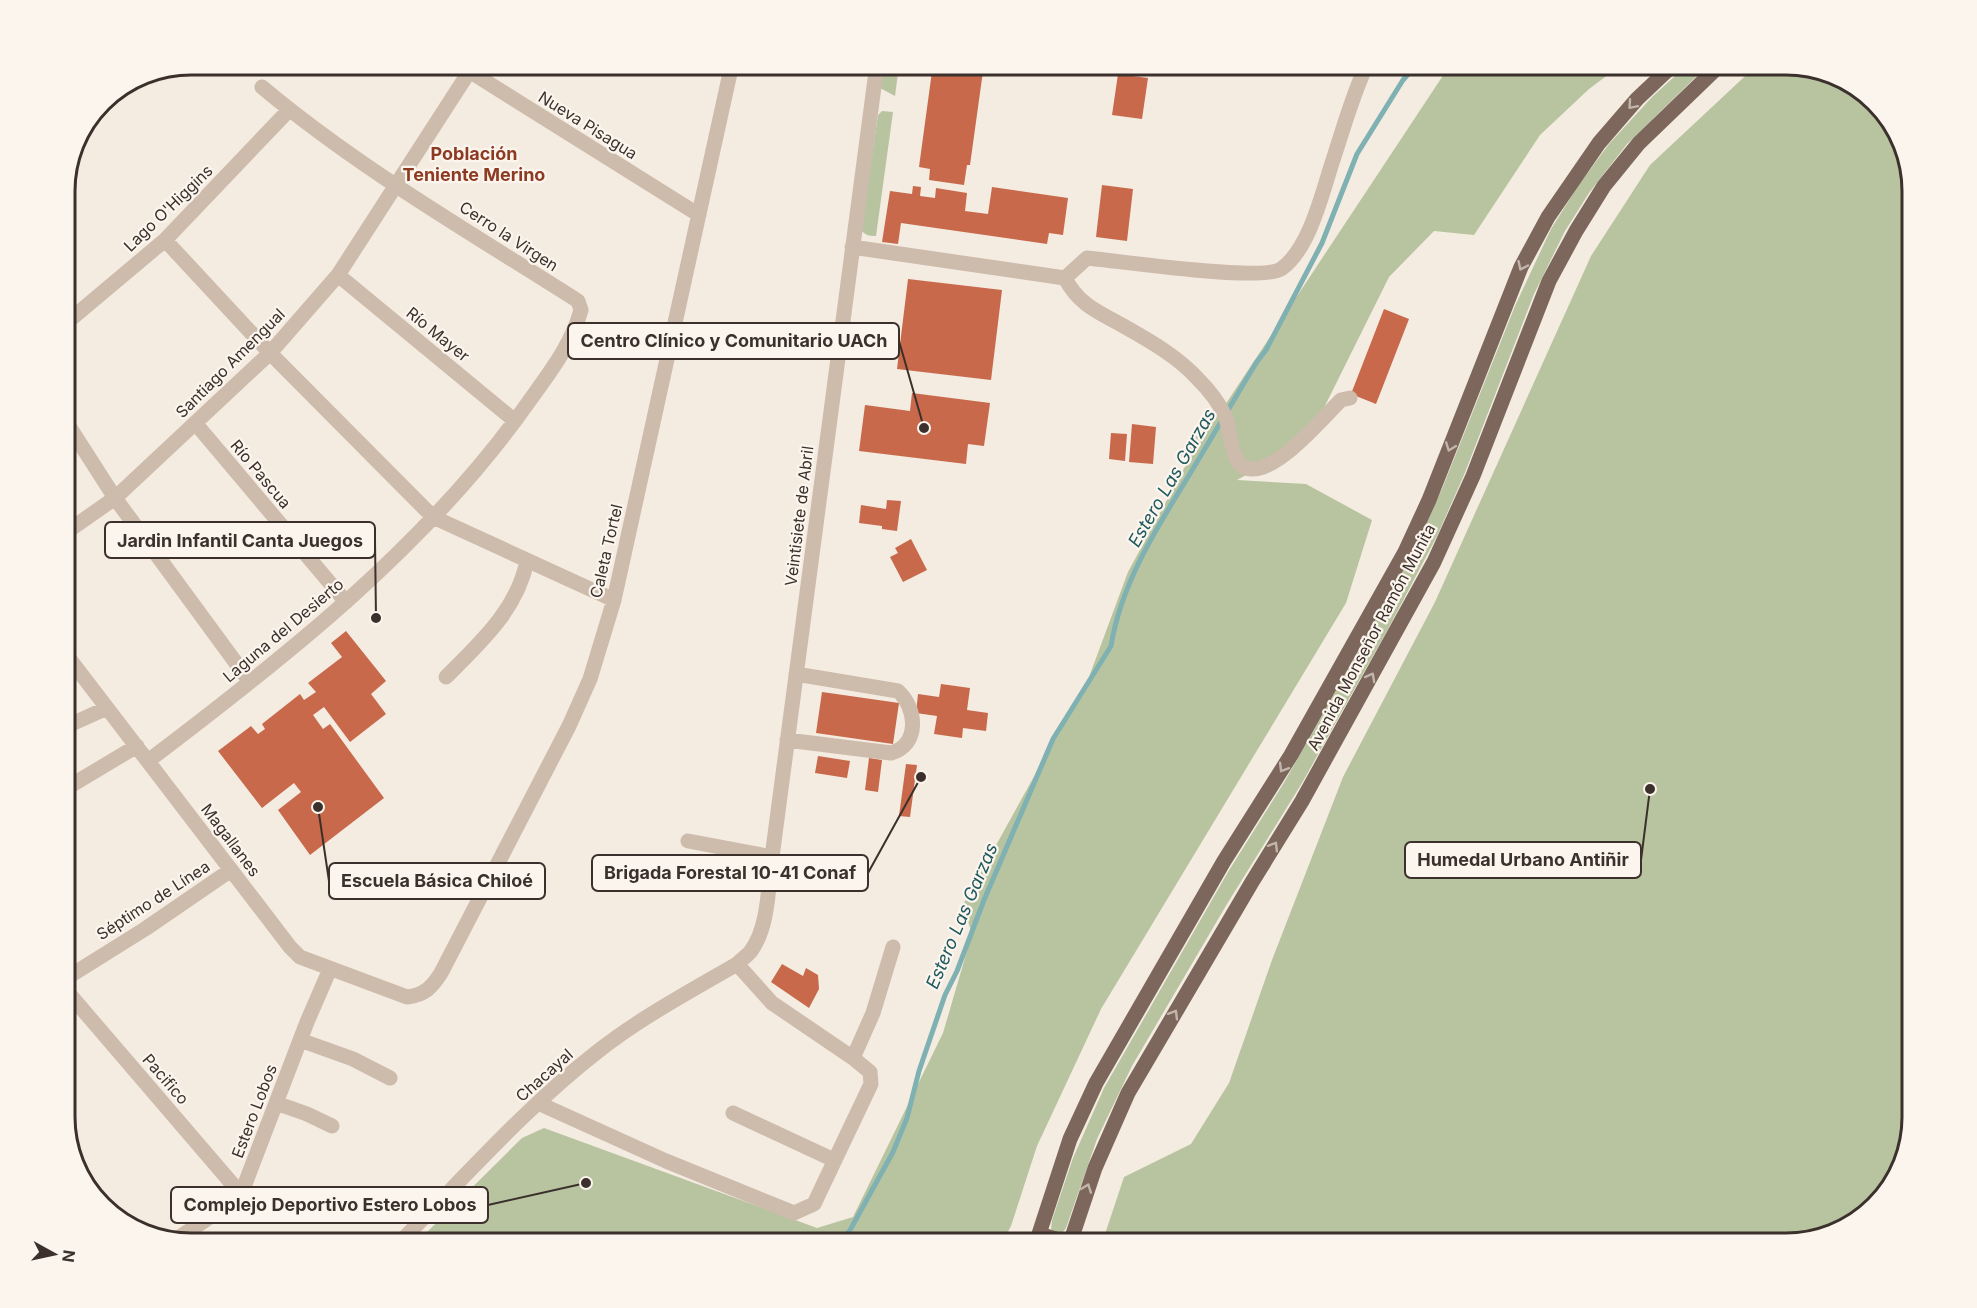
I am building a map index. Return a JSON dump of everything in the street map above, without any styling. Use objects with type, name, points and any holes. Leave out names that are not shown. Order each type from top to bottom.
[{"type":"main road","name":"Avenida Monseñor Ramón Munita","points":[[1039,1233],[1070,1139],[1109,1060],[1224,861],[1291,755],[1405,552],[1433,489],[1514,284],[1539,232],[1563,192],[1599,143],[1637,99],[1662,75]]},
{"type":"main road","name":"Avenida Monseñor Ramón Munita","points":[[1073,1233],[1095,1168],[1128,1093],[1313,782],[1434,562],[1473,476],[1545,291],[1576,231],[1604,186],[1639,143],[1710,75]]},
{"type":"street","name":"Santiago Amengual","points":[[75,526],[115,498],[270,353],[338,275],[460,75]]},
{"type":"street","name":"Nueva Pisagua","points":[[475,75],[699,215]]},
{"type":"street","name":"Caleta Tortel","points":[[407,997],[427,992],[441,973],[569,726],[590,679],[614,600],[730,75]]},
{"type":"street","name":"Veintisiete de Abril","points":[[737,964],[750,953],[758,939],[763,922],[875,75]]},
{"type":"street","points":[[1065,278],[1087,258],[1238,274],[1265,273],[1281,269],[1298,251],[1310,231],[1363,75]]},
{"type":"street","name":"Cerro la Virgen","points":[[262,87],[289,110],[395,184],[578,301],[581,306],[580,315]]},
{"type":"street","name":"Lago O'Higgins","points":[[75,316],[165,240],[289,110]]},
{"type":"street","points":[[165,240],[270,353],[433,517],[614,600]]},
{"type":"street","points":[[852,247],[1065,278]]},
{"type":"street","name":"Río Mayer","points":[[338,275],[515,421]]},
{"type":"street","points":[[1065,278],[1072,292],[1083,302],[1100,315],[1127,328],[1172,357],[1204,385],[1225,416],[1233,448],[1238,460],[1245,468],[1266,467],[1279,460],[1341,400],[1350,398]]},
{"type":"street","name":"Laguna del Desierto","points":[[148,761],[250,682],[346,602],[433,517],[476,471],[515,421],[562,352],[580,315]]},
{"type":"street","name":"Río Pascua","points":[[195,424],[346,602]]},
{"type":"street","points":[[75,436],[115,498],[250,682]]},
{"type":"street","points":[[446,677],[493,630],[514,598],[524,577],[527,561]]},
{"type":"street","name":"Magallanes","points":[[75,666],[300,957],[407,997]]},
{"type":"street","points":[[788,740],[891,753],[907,746],[912,725],[908,702],[898,691],[796,674]]},
{"type":"street","points":[[75,722],[107,708]]},
{"type":"street","points":[[75,783],[137,746]]},
{"type":"street","points":[[688,841],[772,858]]},
{"type":"street","name":"Séptimo de Línea","points":[[75,973],[145,929],[231,870]]},
{"type":"street","points":[[853,1058],[873,1013],[893,947]]},
{"type":"street","points":[[538,1103],[666,1161],[794,1213],[814,1204],[871,1084],[870,1072],[772,1003],[737,964]]},
{"type":"street","name":"Chacayal","points":[[410,1233],[538,1103],[598,1051],[645,1017],[737,964]]},
{"type":"street","name":"Estero Lobos","points":[[240,1193],[330,969]]},
{"type":"street","name":"Pacifico","points":[[75,1001],[240,1193]]},
{"type":"street","points":[[300,1040],[353,1059],[390,1078]]},
{"type":"street","points":[[276,1103],[332,1126]]},
{"type":"street","points":[[733,1113],[834,1160]]},
{"type":"street","points":[[186,1233],[240,1193]]},
{"type":"green space","points":[[882,75],[898,75],[895,96],[880,88]]},
{"type":"green space","points":[[1443,75],[1608,75],[1589,89],[1540,135],[1474,235],[1434,231],[1389,277],[1307,442],[1237,480],[1306,484],[1372,520],[1346,603],[1101,1009],[1037,1146],[1007,1233],[426,1233],[522,1138],[544,1128],[817,1228],[853,1217],[943,1033],[972,934],[963,905],[1089,677],[1128,572],[1187,463],[1175,458],[1221,411]]},
{"type":"green space","points":[[1676,75],[1698,75],[1627,144],[1589,193],[1565,231],[1534,294],[1464,475],[1437,536],[1302,783],[1227,904],[1132,1066],[1097,1139],[1066,1228],[1062,1233],[1051,1230],[1052,1220],[1073,1158],[1104,1088],[1228,872],[1285,781],[1405,568],[1442,489],[1515,306],[1551,229],[1578,186],[1609,144],[1652,97]]},
{"type":"green space","points":[[1746,75],[1786,75],[1816,79],[1831,84],[1863,104],[1882,126],[1896,154],[1900,168],[1902,183],[1902,1125],[1900,1140],[1890,1168],[1873,1194],[1851,1213],[1823,1227],[1801,1232],[1105,1233],[1124,1177],[1191,1144],[1229,1083],[1272,960],[1343,777],[1435,602],[1591,256],[1650,165]]},
{"type":"green space","points":[[882,111],[893,112],[876,236],[874,236],[861,230],[878,115]]},
{"type":"building","points":[[932,75],[982,75],[970,165],[967,165],[964,185],[929,180],[930,169],[919,167]]},
{"type":"building","points":[[1118,75],[1148,78],[1142,119],[1112,115]]},
{"type":"building","points":[[1102,185],[1133,189],[1127,241],[1096,237]]},
{"type":"building","points":[[913,186],[921,187],[920,196],[935,198],[936,188],[967,193],[965,211],[988,214],[992,187],[1068,198],[1063,235],[1049,233],[1047,244],[901,223],[898,244],[882,242],[890,191],[912,194]]},
{"type":"building","points":[[908,279],[1002,290],[991,380],[897,369]]},
{"type":"building","points":[[1384,309],[1409,319],[1376,404],[1351,394]]},
{"type":"building","points":[[912,393],[990,403],[984,446],[968,444],[966,464],[859,451],[865,405],[910,411]]},
{"type":"building","points":[[1132,424],[1156,427],[1153,464],[1129,462]]},
{"type":"building","points":[[1111,433],[1127,434],[1125,461],[1109,459]]},
{"type":"building","points":[[887,500],[901,501],[897,531],[882,529],[882,526],[859,523],[861,505],[886,509]]},
{"type":"building","points":[[911,539],[927,570],[903,582],[890,557],[898,553],[895,548]]},
{"type":"building","points":[[346,631],[386,681],[371,694],[386,714],[350,742],[324,707],[313,715],[323,729],[330,724],[384,798],[310,855],[278,810],[301,792],[294,783],[262,808],[218,751],[251,726],[258,734],[265,729],[262,724],[300,694],[304,700],[316,692],[308,683],[342,657],[331,643]]},
{"type":"building","points":[[941,684],[970,688],[967,710],[988,713],[986,731],[963,728],[962,738],[934,734],[937,716],[916,713],[918,694],[939,697]]},
{"type":"building","points":[[822,692],[899,703],[893,744],[816,733]]},
{"type":"building","points":[[818,756],[850,761],[847,778],[815,773]]},
{"type":"building","points":[[869,758],[882,760],[878,792],[865,790]]},
{"type":"building","points":[[906,764],[917,765],[910,817],[899,816]]},
{"type":"building","points":[[782,964],[803,976],[806,968],[818,975],[819,989],[809,1008],[771,982]]},
{"type":"waterway","name":"Estero Las Garzas","points":[[847,1233],[893,1152],[907,1118],[919,1071],[945,995],[1053,739],[1111,646],[1123,601],[1141,558],[1247,377],[1266,350],[1322,243],[1357,154],[1407,75]]},
{"type":"place","name":"Centro Clínico y Comunitario UACh","points":[[924,428]]},
{"type":"place","name":"Jardin Infantil Canta Juegos","points":[[376,618]]},
{"type":"place","name":"Brigada Forestal 10-41 Conaf","points":[[921,777]]},
{"type":"place","name":"Humedal Urbano Antiñir","points":[[1650,789]]},
{"type":"place","name":"Escuela Básica Chiloé","points":[[318,807]]},
{"type":"place","name":"Complejo Deportivo Estero Lobos","points":[[586,1183]]},
{"type":"district","name":"Población Teniente Merino","points":[[474,164]]}]
